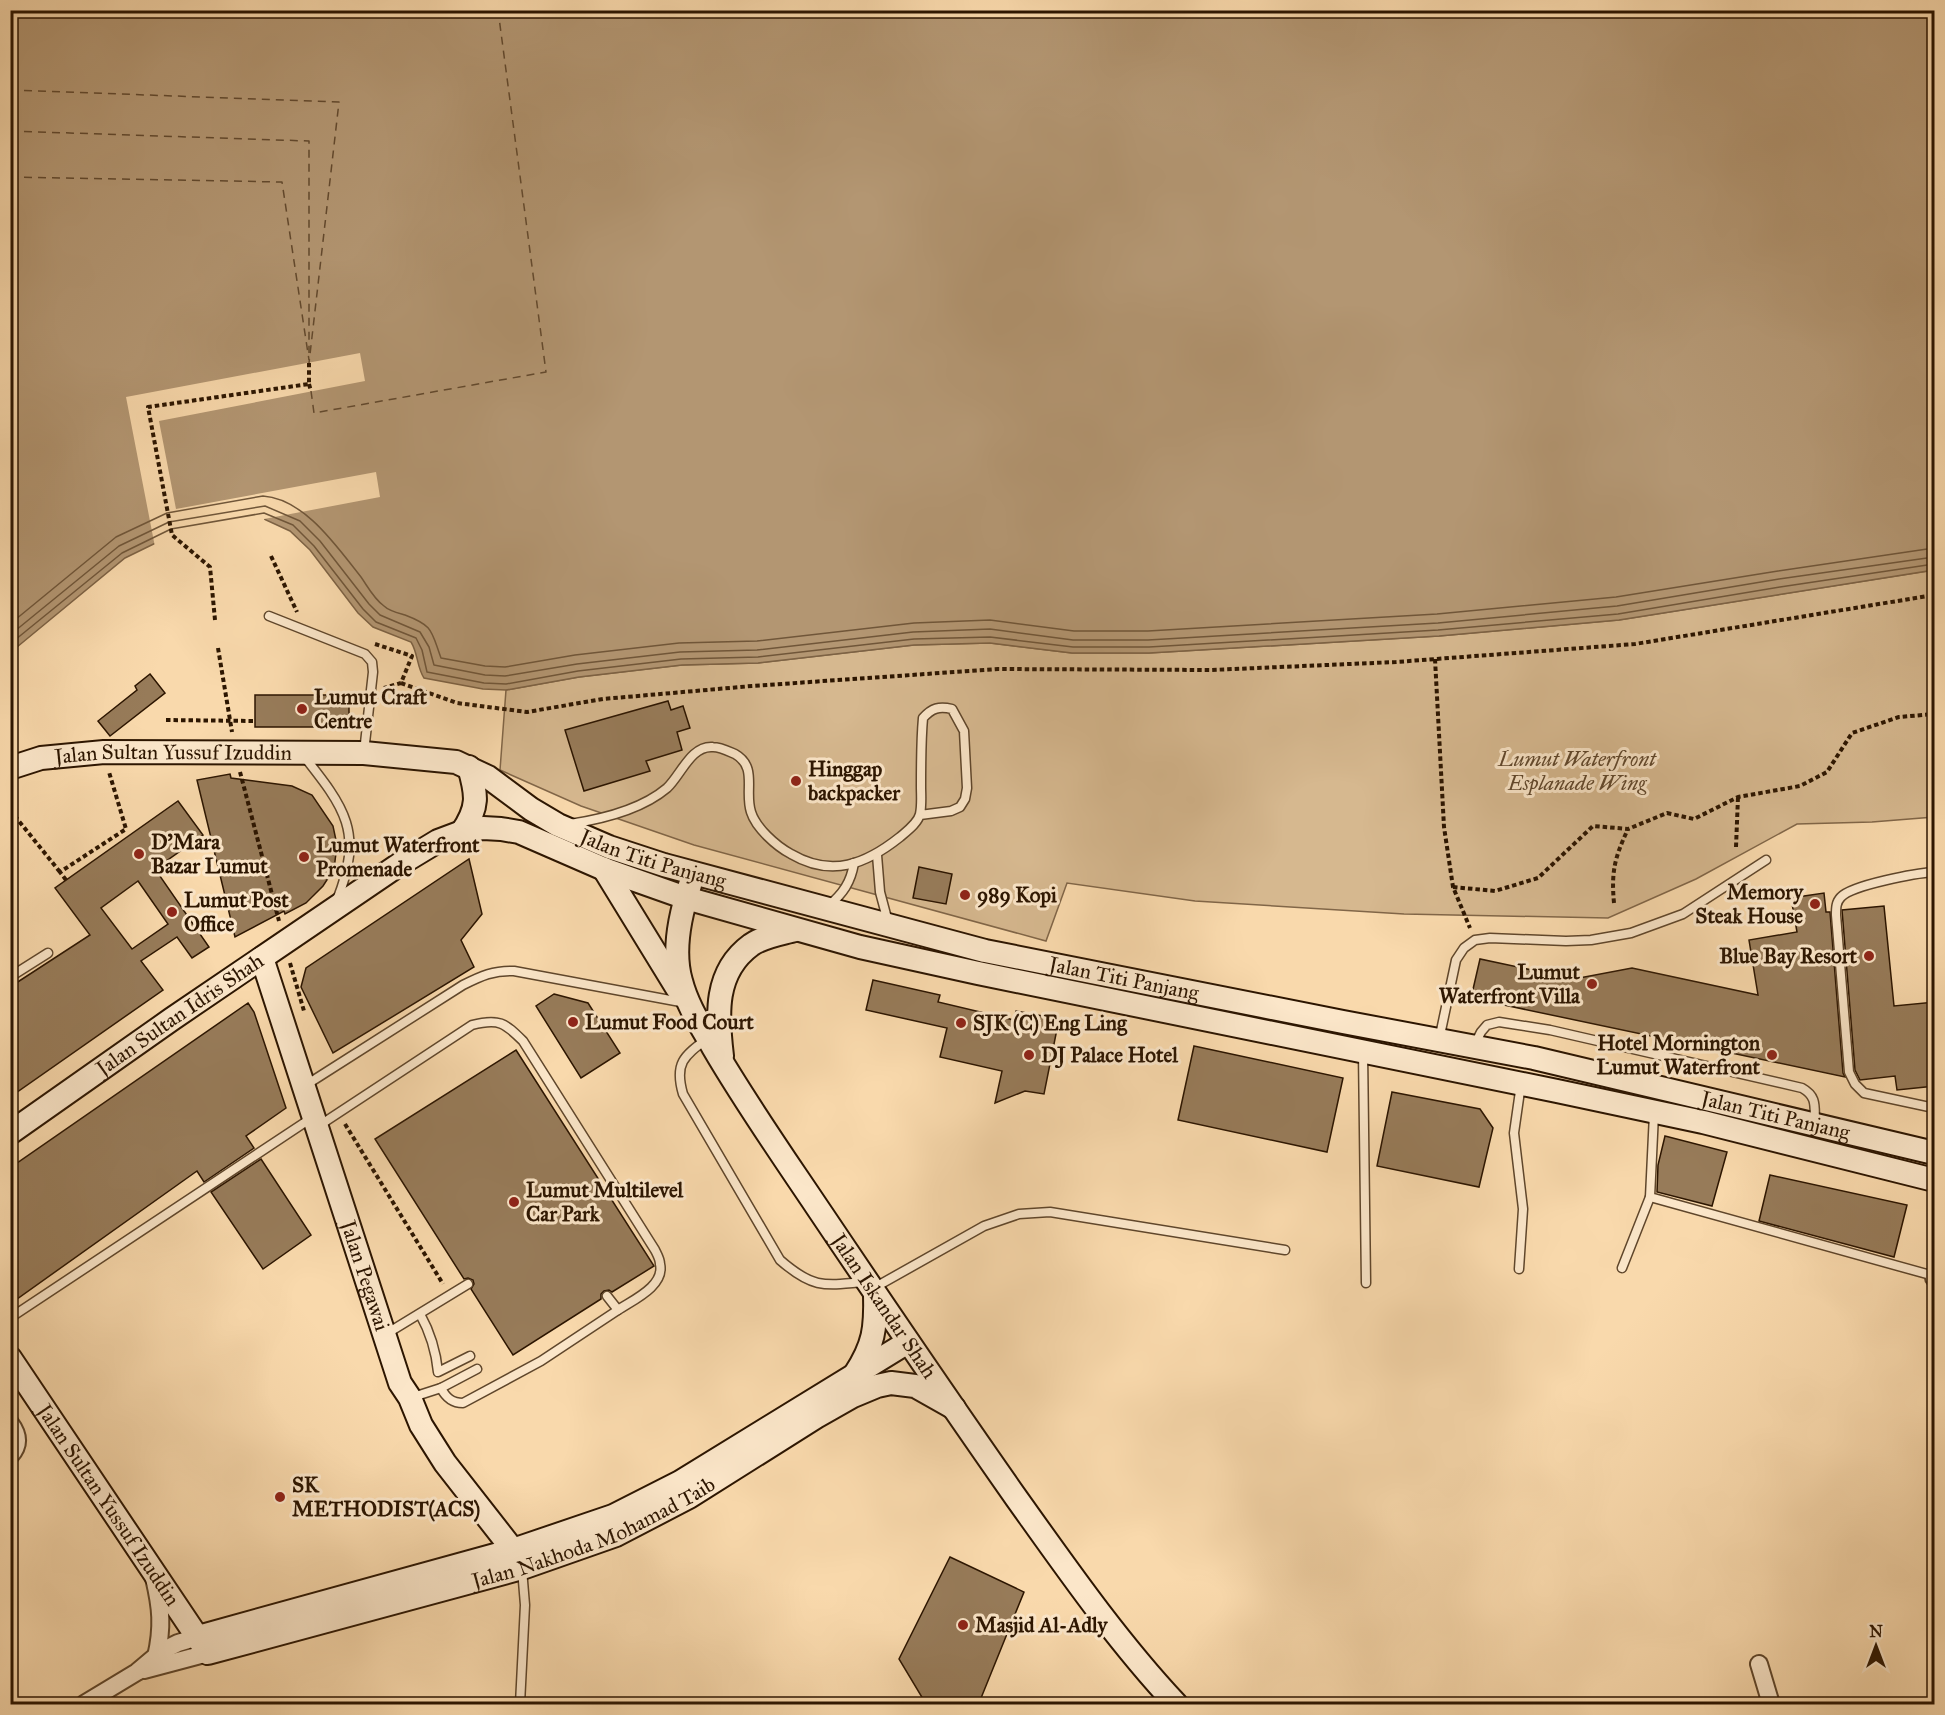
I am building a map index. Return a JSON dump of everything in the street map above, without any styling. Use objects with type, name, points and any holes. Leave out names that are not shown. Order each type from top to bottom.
[{"type":"street","name":"Jalan Sultan Yussuf Izuddin","points":[[10,768],[41,758],[104,752],[337,753]]},
{"type":"street","name":"Jalan Titi Panjang","points":[[337,753],[445,760],[469,767],[488,777],[531,809],[552,834],[604,869],[686,898],[796,930],[860,947],[978,973],[1654,1112],[1926,1178]]},
{"type":"street","points":[[462,832],[471,819],[476,800],[469,767]]},
{"type":"street","name":"Jalan Sultan Idris Shah","points":[[10,1133],[284,942],[438,841],[462,832],[483,828],[552,834]]},
{"type":"street","name":"Jalan Titi Panjang","points":[[552,834],[609,847],[693,873],[985,951],[1534,1058],[1929,1152]]},
{"type":"street","points":[[604,869],[698,1021]]},
{"type":"street","name":"Jalan Iskandar Shah","points":[[693,873],[678,938],[678,968],[686,997],[698,1021],[724,1066],[908,1342],[1075,1579],[1170,1703]]},
{"type":"street","points":[[724,1066],[718,1016],[719,1000],[729,969],[752,944],[766,937],[796,930]]},
{"type":"street","name":"Jalan Pegawai","points":[[262,958],[400,1383],[410,1398],[421,1425],[445,1463],[518,1559]]},
{"type":"street","points":[[1363,1052],[1368,1027]]},
{"type":"street","points":[[1926,1178],[1929,1152]]},
{"type":"street","points":[[855,1375],[868,1355],[874,1337],[872,1288]]},
{"type":"street","name":"Jalan Nakhoda Mohamad Taib","points":[[518,1559],[636,1506],[680,1482],[908,1342]]},
{"type":"street","name":"Jalan Sultan Yussuf Izuddin","points":[[10,1358],[203,1645]]},
{"type":"street","name":"Jalan Nakhoda Mohamad Taib","points":[[203,1645],[518,1559],[616,1535],[689,1497],[853,1396],[877,1386],[891,1383],[915,1386],[954,1408]]},
{"type":"street","points":[[10,1423],[18,1439],[16,1449],[10,1456]]},
{"type":"street","points":[[152,1568],[162,1622],[156,1657]]},
{"type":"street","points":[[84,1704],[137,1672],[178,1643],[203,1645]]},
{"type":"street","points":[[137,1672],[203,1645]]},
{"type":"street","points":[[1759,1664],[1771,1704]]},
{"type":"lane","points":[[269,616],[365,654],[372,662],[373,672],[364,753]]},
{"type":"lane","points":[[552,834],[626,810],[652,798],[668,787],[692,756],[699,750],[711,746],[733,753],[746,764],[749,772],[750,808],[762,830],[771,839],[790,854],[823,866],[854,863],[877,855],[909,829],[920,815],[923,718],[931,709],[944,707],[952,709],[964,731],[967,788],[965,799],[960,807],[951,812],[920,815]]},
{"type":"lane","points":[[300,753],[332,792],[346,823],[350,851],[348,868],[333,910]]},
{"type":"lane","points":[[877,855],[880,892],[888,925]]},
{"type":"lane","points":[[1439,1040],[1456,960],[1464,948],[1475,940],[1490,938],[1591,940],[1631,933],[1683,914],[1766,860]]},
{"type":"lane","points":[[825,908],[846,887],[852,876],[854,863]]},
{"type":"lane","points":[[1935,872],[1861,887],[1842,895],[1837,904],[1836,915],[1849,1072],[1855,1084],[1864,1093],[1935,1108]]},
{"type":"lane","points":[[10,978],[48,953]]},
{"type":"lane","points":[[303,1087],[463,985],[497,970],[514,971],[698,1021],[678,1077],[683,1094],[780,1260],[797,1275],[816,1284],[872,1288],[984,1226],[1019,1214],[1050,1212],[1285,1250]]},
{"type":"lane","points":[[10,1318],[315,1122],[338,1113],[472,1025],[486,1021],[498,1021],[509,1027],[523,1041],[655,1250],[660,1264],[660,1274],[653,1286],[541,1361],[463,1403],[452,1402],[441,1388]]},
{"type":"lane","points":[[1474,1047],[1487,1025],[1499,1022],[1550,1030],[1803,1088],[1811,1093],[1814,1101],[1815,1125]]},
{"type":"lane","points":[[1363,1052],[1366,1283]]},
{"type":"lane","points":[[1519,1269],[1522,1209],[1514,1133],[1521,1083]]},
{"type":"lane","points":[[1622,1268],[1650,1197],[1654,1112]]},
{"type":"lane","points":[[1650,1197],[1934,1276]]},
{"type":"lane","points":[[384,1335],[468,1284]]},
{"type":"lane","points":[[607,1296],[618,1310]]},
{"type":"lane","points":[[420,1314],[429,1329],[437,1358],[438,1372],[470,1356]]},
{"type":"lane","points":[[410,1398],[441,1388],[477,1369]]},
{"type":"lane","points":[[518,1559],[525,1605],[520,1704]]},
{"type":"path","points":[[309,363],[311,392]]},
{"type":"path","points":[[215,620],[210,567],[172,535],[148,407],[309,384]]},
{"type":"path","points":[[401,683],[457,703],[527,712],[603,699],[998,669],[1211,670],[1435,659],[1635,644],[1935,595]]},
{"type":"path","points":[[218,648],[235,752],[306,1020]]},
{"type":"path","points":[[1435,659],[1444,827],[1453,887],[1475,940]]},
{"type":"path","points":[[1453,887],[1495,891],[1538,878],[1593,826],[1628,829],[1666,813],[1694,819],[1738,797],[1800,786],[1827,771],[1852,733],[1899,717],[1935,714]]},
{"type":"path","points":[[166,720],[255,721]]},
{"type":"path","points":[[60,872],[126,829],[104,752]]},
{"type":"path","points":[[1736,847],[1738,797]]},
{"type":"path","points":[[10,810],[66,880]]},
{"type":"path","points":[[1614,903],[1611,879],[1618,850],[1628,829]]},
{"type":"path","points":[[338,1113],[449,1295]]},
{"type":"green space","name":"Lumut Waterfront Esplanade Wing","points":[[1934,570],[1934,817],[1872,822],[1797,824],[1696,879],[1608,918],[1404,914],[1195,901],[1067,883],[1046,941],[694,845],[581,806],[500,770],[506,690],[579,677],[682,665],[758,663],[914,645],[990,643],[1072,653],[1149,653],[1439,636],[1619,620]]},
{"type":"water","points":[[11,11],[1934,11],[1934,570],[1619,620],[1439,636],[1149,653],[1072,653],[990,643],[914,645],[758,663],[682,665],[579,677],[506,690],[483,689],[424,678],[411,642],[373,627],[358,613],[310,550],[290,531],[264,519],[172,535],[125,558],[11,652]]},
{"type":"pier","points":[[360,353],[365,381],[159,421],[176,509],[376,472],[380,497],[264,519],[265,523],[173,538],[155,547],[126,397]]},
{"type":"building","points":[[150,674],[165,693],[110,736],[98,721],[137,690],[135,686]]},
{"type":"building","name":"Lumut Craft Centre","points":[[255,695],[349,695],[349,727],[255,727]]},
{"type":"building","points":[[668,701],[671,710],[683,706],[690,728],[677,732],[682,750],[646,761],[650,771],[584,791],[565,730]]},
{"type":"building","points":[[230,774],[231,778],[292,786],[312,795],[333,826],[337,845],[334,869],[323,886],[306,903],[285,914],[284,911],[235,937],[197,780]]},
{"type":"building","points":[[178,801],[203,835],[155,869],[209,947],[192,958],[177,937],[141,961],[163,990],[10,1097],[10,987],[90,935],[55,888]],"holes":[[[138,881],[168,924],[132,949],[101,908]]]},
{"type":"building","points":[[469,859],[482,914],[461,940],[474,967],[333,1053],[301,987],[306,968]]},
{"type":"building","points":[[919,867],[952,874],[946,904],[913,898]]},
{"type":"building","name":"Lumut Waterfront Villa","points":[[1824,893],[1826,912],[1830,912],[1845,1077],[1471,998],[1480,959],[1574,979],[1632,968],[1758,995],[1749,940],[1797,932],[1791,898]]},
{"type":"building","name":"Blue Bay Resort","points":[[1884,906],[1894,1006],[1935,1002],[1935,1086],[1897,1090],[1895,1076],[1860,1080],[1855,1070],[1842,910]]},
{"type":"building","points":[[873,980],[940,995],[938,1002],[1014,1020],[1016,1011],[1059,1019],[1044,1094],[1025,1091],[995,1103],[1002,1071],[940,1057],[947,1028],[866,1010]]},
{"type":"building","name":"Lumut Food Court","points":[[554,994],[588,1003],[620,1053],[581,1078],[536,1006]]},
{"type":"building","points":[[248,1003],[254,1012],[286,1108],[246,1136],[254,1148],[204,1182],[197,1171],[10,1304],[10,1168]]},
{"type":"building","points":[[1194,1046],[1343,1078],[1327,1152],[1178,1120]]},
{"type":"building","name":"Lumut Multilevel Car Park","points":[[516,1050],[654,1266],[612,1292],[604,1291],[601,1299],[513,1355],[471,1289],[474,1284],[473,1280],[464,1279],[375,1139]]},
{"type":"building","points":[[1392,1092],[1480,1109],[1493,1128],[1479,1187],[1377,1166]]},
{"type":"building","points":[[1665,1136],[1727,1152],[1712,1206],[1657,1192],[1658,1165]]},
{"type":"building","points":[[261,1159],[311,1235],[263,1269],[211,1192]]},
{"type":"building","points":[[1770,1175],[1907,1205],[1894,1257],[1759,1221]]},
{"type":"building","name":"Masjid Al-Adly","points":[[950,1557],[1024,1592],[979,1703],[926,1704],[899,1659]]},
{"type":"ferry route","points":[[311,391],[314,413],[546,372],[498,10]]},
{"type":"ferry route","points":[[10,90],[339,102],[309,363]]},
{"type":"ferry route","points":[[10,131],[309,141],[309,353]]},
{"type":"ferry route","points":[[10,177],[282,182],[309,360]]},
{"type":"place","name":"Lumut Craft Centre","points":[[302,709]]},
{"type":"place","name":"Hinggap backpacker","points":[[796,781]]},
{"type":"place","name":"D'Mara Bazar Lumut","points":[[139,854]]},
{"type":"place","name":"Lumut Waterfront Promenade","points":[[304,857]]},
{"type":"place","name":"989 Kopi","points":[[965,895]]},
{"type":"place","name":"Memory Steak House","points":[[1815,904]]},
{"type":"place","name":"Lumut Post Office","points":[[172,912]]},
{"type":"place","name":"Blue Bay Resort","points":[[1869,956]]},
{"type":"place","name":"Lumut Waterfront Villa","points":[[1592,984]]},
{"type":"place","name":"Lumut Food Court","points":[[573,1022]]},
{"type":"place","name":"SJK (C) Eng Ling","points":[[961,1023]]},
{"type":"place","name":"DJ Palace Hotel","points":[[1029,1055]]},
{"type":"place","name":"Hotel Mornington Lumut Waterfront","points":[[1772,1055]]},
{"type":"place","name":"Lumut Multilevel Car Park","points":[[514,1202]]},
{"type":"place","name":"SK METHODIST(ACS)","points":[[280,1497]]},
{"type":"place","name":"Masjid Al-Adly","points":[[963,1625]]}]
